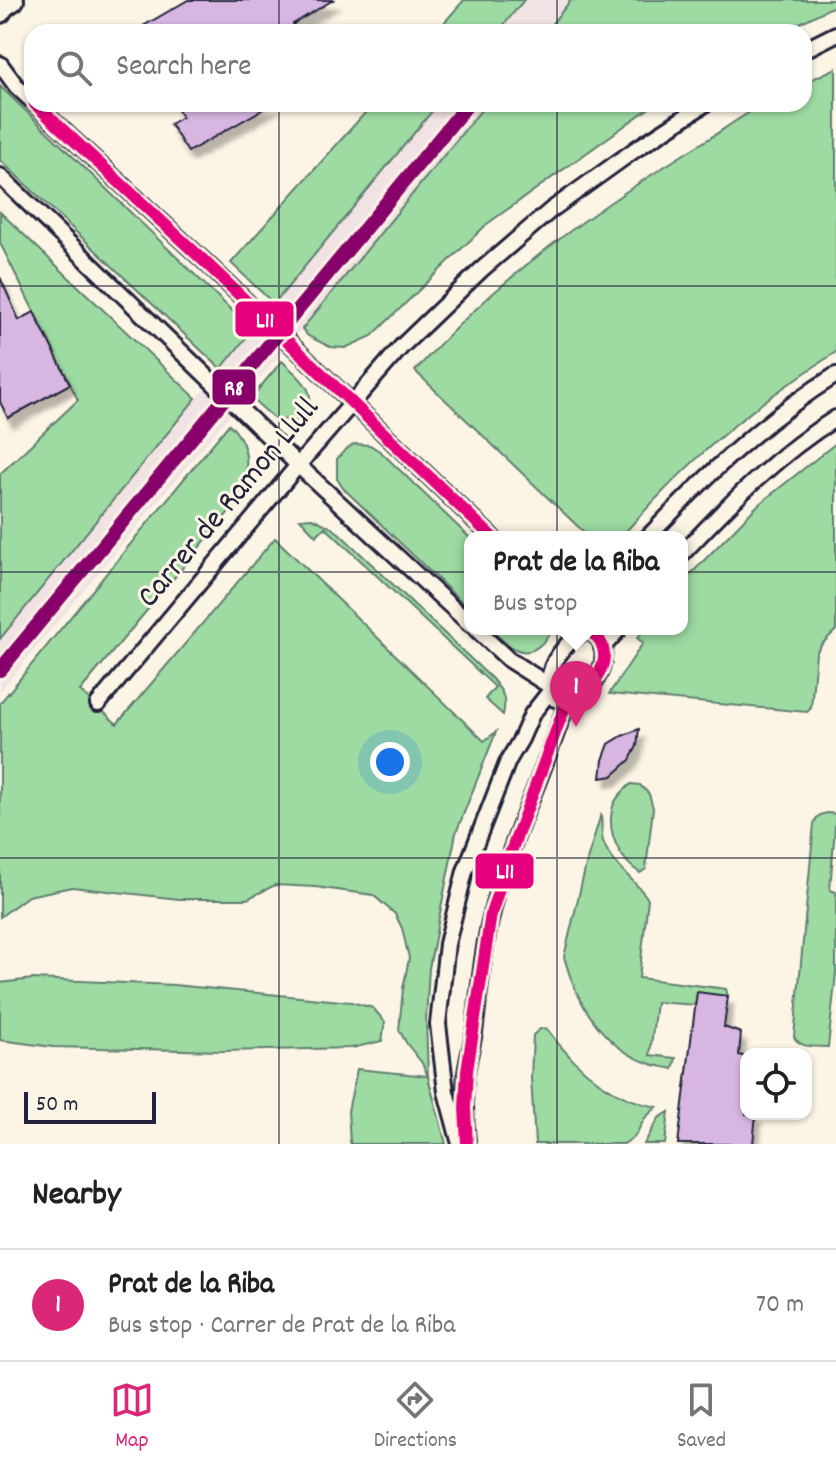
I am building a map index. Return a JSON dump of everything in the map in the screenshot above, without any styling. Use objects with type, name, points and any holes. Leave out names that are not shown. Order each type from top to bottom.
[{"type":"main road","points":[[0,12],[13,0]]},
{"type":"street","points":[[812,46],[836,34]]},
{"type":"street","points":[[0,64],[24,94]]},
{"type":"street","points":[[44,112],[486,531]]},
{"type":"street","name":"Carrer de Ramon Llull","points":[[98,704],[402,346],[481,270],[551,210],[693,112]]},
{"type":"street","points":[[0,176],[240,410],[464,618]]},
{"type":"street","points":[[654,531],[750,437],[836,375]]},
{"type":"street","points":[[688,548],[773,465],[836,418]]},
{"type":"street","points":[[482,635],[509,660],[550,688]]},
{"type":"street","points":[[577,635],[553,663],[549,673],[555,699],[563,702],[574,700],[591,686],[601,664],[602,648],[595,635]]},
{"type":"street","points":[[602,648],[614,635]]},
{"type":"street","points":[[460,1144],[446,1092],[438,1024],[447,944],[465,871],[508,761],[532,714],[550,688]]},
{"type":"street","points":[[467,1144],[466,1074],[483,950],[500,882],[567,701]]},
{"type":"shaded area","points":[[524,0],[571,0],[552,24],[504,24]]},
{"type":"shaded area","points":[[431,112],[479,112],[0,691],[0,639]]},
{"type":"green space","points":[[464,0],[524,0],[504,24],[443,24]]},
{"type":"green space","points":[[571,0],[836,0],[836,5],[798,24],[552,24]]},
{"type":"green space","points":[[836,68],[836,352],[726,432],[671,483],[627,531],[583,531],[415,371],[517,272],[630,189],[750,112],[812,112],[812,79]]},
{"type":"green space","points":[[0,86],[252,330],[221,369],[0,160]]},
{"type":"green space","points":[[366,112],[431,112],[274,304],[231,263]]},
{"type":"green space","points":[[479,112],[644,112],[487,224],[372,336],[345,348],[330,347],[308,336],[302,329]]},
{"type":"green space","points":[[0,212],[196,398],[0,639],[0,474],[78,400],[0,243]]},
{"type":"green space","points":[[282,361],[303,382],[310,396],[305,412],[296,421],[275,419],[251,398]]},
{"type":"green space","points":[[229,424],[243,443],[246,454],[245,475],[233,507],[80,691],[117,724],[275,538],[484,741],[496,732],[456,833],[429,968],[426,1019],[428,1076],[399,1030],[409,958],[402,928],[395,914],[373,895],[275,885],[247,899],[179,899],[72,887],[28,896],[0,917],[0,703]]},
{"type":"green space","points":[[836,443],[836,630],[816,653],[811,708],[807,712],[609,694],[643,643],[637,638],[640,635],[688,635],[688,577],[758,505]]},
{"type":"green space","points":[[354,444],[370,445],[381,452],[464,532],[464,604],[343,488],[337,479],[337,459]]},
{"type":"green space","points":[[312,518],[339,533],[492,679],[503,696],[503,715],[485,699],[495,687],[325,527],[316,536],[300,519]]},
{"type":"green space","points":[[497,635],[548,635],[527,652]]},
{"type":"green space","points":[[631,784],[640,785],[649,794],[653,808],[646,869],[640,873],[621,854],[611,828],[615,802]]},
{"type":"green space","points":[[601,814],[602,838],[607,850],[648,899],[639,978],[726,989],[728,996],[697,993],[695,1005],[656,1002],[650,1055],[676,1058],[673,1069],[632,1056],[604,1034],[584,1006],[564,957]]},
{"type":"green space","points":[[836,814],[830,890],[836,892],[836,973],[828,1047],[813,1047],[800,1043],[794,1037],[814,824],[819,816]]},
{"type":"green space","points":[[33,979],[174,985],[351,1002],[373,1008],[385,1022],[382,1041],[352,1048],[224,1051],[53,1047],[0,1040],[0,983]]},
{"type":"green space","points":[[540,1029],[547,1029],[569,1056],[609,1089],[657,1107],[645,1118],[635,1136],[624,1144],[535,1144],[531,1077],[533,1035]]},
{"type":"green space","points":[[357,1069],[428,1076],[446,1144],[351,1144],[348,1111]]},
{"type":"green space","points":[[669,1112],[665,1144],[644,1144],[659,1118]]},
{"type":"building","points":[[188,0],[333,0],[293,24],[147,24]]},
{"type":"building","points":[[179,112],[258,112],[188,152],[170,124],[182,117]]},
{"type":"building","points":[[0,277],[19,320],[34,312],[70,384],[8,418],[0,402]]},
{"type":"building","points":[[639,729],[637,746],[630,760],[612,776],[601,778],[609,744]]},
{"type":"building","points":[[697,992],[728,996],[724,1027],[741,1033],[740,1120],[755,1120],[753,1144],[678,1144]]},
{"type":"transit line","name":"L11","points":[[44,112],[486,531]]},
{"type":"transit line","name":"R8","points":[[0,670],[461,112]]},
{"type":"transit line","name":"L11","points":[[467,1144],[467,1071],[491,914],[567,701],[583,692],[601,669],[603,650],[595,635]]},
{"type":"place","name":"Prat de la Riba","points":[[576,727]]}]
